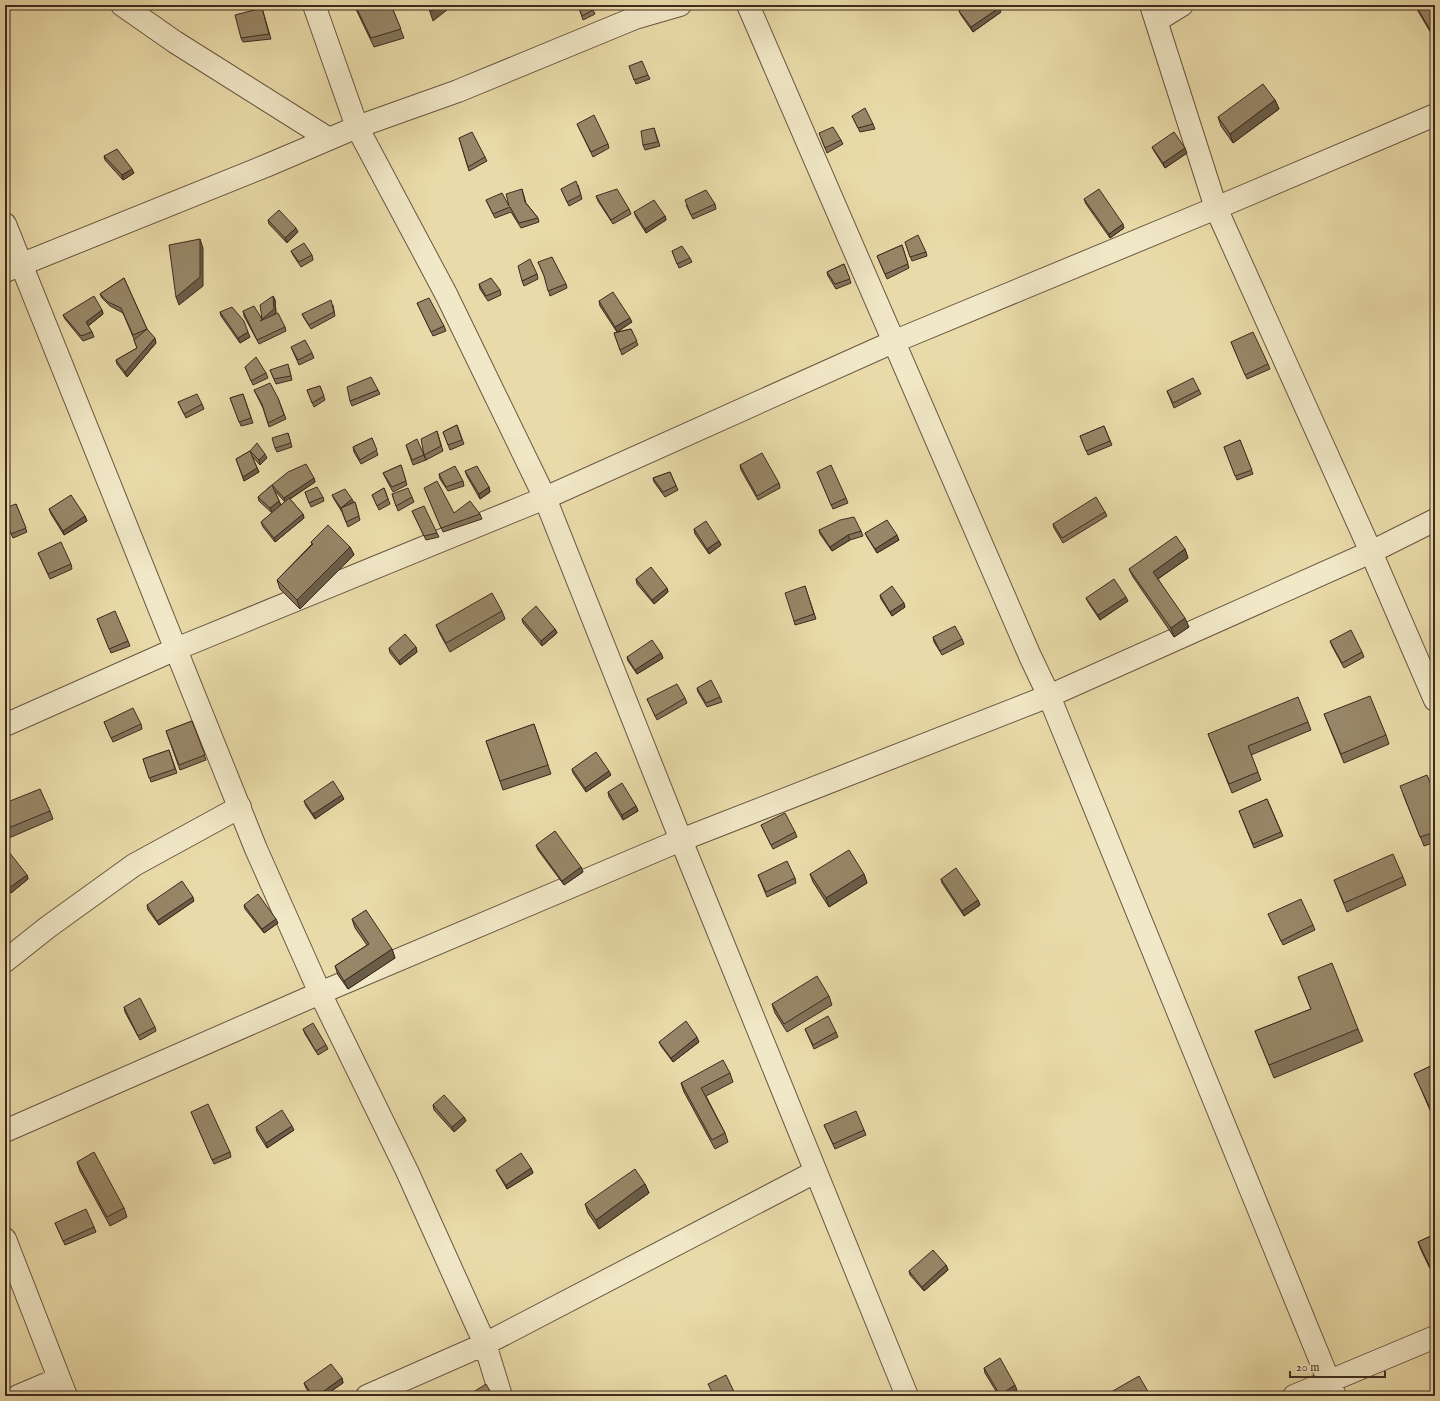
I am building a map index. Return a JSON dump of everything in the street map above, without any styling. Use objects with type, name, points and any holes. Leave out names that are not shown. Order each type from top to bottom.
[{"type":"street","points":[[122,5],[175,42],[329,139]]},
{"type":"street","points":[[314,5],[357,127],[446,294],[545,498],[681,840],[907,1396]]},
{"type":"street","points":[[13,267],[268,165],[357,127],[458,91],[635,18],[680,5]]},
{"type":"street","points":[[748,5],[1026,648],[1049,696],[1332,1389]]},
{"type":"street","points":[[1182,5],[1153,13],[1216,208],[1371,552],[1435,700]]},
{"type":"street","points":[[5,725],[176,649],[545,498],[893,342],[1435,115]]},
{"type":"street","points":[[5,224],[13,267],[176,649],[256,849],[320,993],[407,1171],[485,1344],[501,1396]]},
{"type":"street","points":[[5,1130],[320,993],[681,840],[1049,696],[1371,552],[1435,520]]},
{"type":"street","points":[[5,961],[48,927],[134,865],[240,807]]},
{"type":"street","points":[[367,1396],[485,1344],[815,1172]]},
{"type":"street","points":[[5,1239],[62,1387],[18,1396]]},
{"type":"street","points":[[1294,1396],[1332,1389],[1435,1337]]},
{"type":"building","points":[[355,5],[391,5],[401,29],[371,38]]},
{"type":"building","points":[[427,5],[438,5],[430,12]]},
{"type":"building","points":[[578,5],[590,5],[593,10],[582,16]]},
{"type":"building","points":[[967,5],[997,5],[999,8],[971,27],[959,11]]},
{"type":"building","points":[[1434,5],[1435,38],[1416,6]]},
{"type":"building","points":[[262,8],[269,34],[241,38],[235,15]]},
{"type":"building","points":[[642,61],[648,75],[634,80],[629,66]]},
{"type":"building","points":[[1263,84],[1275,100],[1230,134],[1218,117]]},
{"type":"building","points":[[865,108],[873,124],[858,128],[852,116]]},
{"type":"building","points":[[594,115],[608,144],[591,152],[577,124]]},
{"type":"building","points":[[833,127],[841,140],[825,148],[819,133]]},
{"type":"building","points":[[654,128],[658,142],[643,145],[641,131]]},
{"type":"building","points":[[472,132],[485,157],[468,167],[459,138]]},
{"type":"building","points":[[1174,132],[1185,148],[1163,163],[1152,147]]},
{"type":"building","points":[[117,149],[132,169],[122,175],[104,156]]},
{"type":"building","points":[[576,181],[581,195],[567,202],[561,189]]},
{"type":"building","points":[[522,189],[525,202],[538,218],[519,223],[510,207],[493,214],[486,200],[502,193],[509,206],[506,194]]},
{"type":"building","points":[[617,189],[629,209],[611,220],[596,196]]},
{"type":"building","points":[[1099,189],[1123,224],[1109,234],[1084,199]]},
{"type":"building","points":[[706,190],[715,204],[691,215],[685,200]]},
{"type":"building","points":[[654,200],[665,216],[645,229],[634,212]]},
{"type":"building","points":[[279,210],[296,228],[285,238],[268,220]]},
{"type":"building","points":[[918,235],[926,252],[910,257],[905,242]]},
{"type":"building","points":[[200,239],[200,277],[176,297],[169,245]]},
{"type":"building","points":[[304,243],[312,255],[299,262],[291,251]]},
{"type":"building","points":[[902,245],[908,264],[885,274],[877,256]]},
{"type":"building","points":[[682,246],[690,258],[677,264],[672,251]]},
{"type":"building","points":[[552,257],[566,284],[548,291],[538,262]]},
{"type":"building","points":[[530,259],[537,274],[522,281],[518,266]]},
{"type":"building","points":[[844,264],[850,279],[835,284],[827,272]]},
{"type":"building","points":[[124,278],[147,329],[133,335],[121,308],[108,302],[100,294]]},
{"type":"building","points":[[491,278],[500,290],[486,296],[479,284]]},
{"type":"building","points":[[613,292],[630,318],[615,327],[599,301]]},
{"type":"building","points":[[94,296],[102,310],[86,322],[92,332],[81,336],[63,315]]},
{"type":"building","points":[[273,296],[274,309],[260,321],[278,313],[285,327],[257,340],[243,311],[254,306],[262,319],[260,305]]},
{"type":"building","points":[[429,298],[444,326],[431,332],[417,303]]},
{"type":"building","points":[[331,300],[334,312],[309,325],[302,314]]},
{"type":"building","points":[[232,307],[244,321],[248,332],[238,338],[220,312]]},
{"type":"building","points":[[147,329],[155,338],[125,372],[116,360],[137,348],[134,340]]},
{"type":"building","points":[[631,329],[637,341],[620,350],[614,333]]},
{"type":"building","points":[[1253,332],[1268,364],[1245,375],[1231,342]]},
{"type":"building","points":[[305,340],[312,353],[298,360],[291,347]]},
{"type":"building","points":[[256,357],[266,373],[251,381],[245,367]]},
{"type":"building","points":[[288,364],[291,376],[274,379],[270,370]]},
{"type":"building","points":[[371,377],[378,390],[350,401],[347,387]]},
{"type":"building","points":[[1193,378],[1199,390],[1173,403],[1167,391]]},
{"type":"building","points":[[270,383],[278,398],[284,415],[268,423],[262,404],[254,390]]},
{"type":"building","points":[[320,386],[324,396],[312,403],[307,390]]},
{"type":"building","points":[[197,394],[202,404],[184,414],[178,402]]},
{"type":"building","points":[[243,394],[251,418],[239,422],[230,398]]},
{"type":"building","points":[[457,425],[462,440],[448,445],[443,432]]},
{"type":"building","points":[[1104,426],[1110,441],[1086,451],[1080,436]]},
{"type":"building","points":[[437,431],[441,446],[424,455],[421,439]]},
{"type":"building","points":[[288,433],[291,443],[275,448],[272,438]]},
{"type":"building","points":[[372,438],[377,450],[360,460],[353,447]]},
{"type":"building","points":[[417,439],[424,455],[412,460],[406,445]]},
{"type":"building","points":[[1240,440],[1252,470],[1235,476],[1224,447]]},
{"type":"building","points":[[257,443],[265,454],[259,460],[250,451]]},
{"type":"building","points":[[250,451],[257,468],[243,477],[236,459]]},
{"type":"building","points":[[762,453],[779,483],[757,496],[740,465]]},
{"type":"building","points":[[306,464],[314,478],[284,498],[272,485],[288,472]]},
{"type":"building","points":[[401,465],[406,481],[392,487],[383,473]]},
{"type":"building","points":[[831,465],[846,498],[831,505],[817,472]]},
{"type":"building","points":[[455,466],[463,481],[446,487],[439,474]]},
{"type":"building","points":[[477,466],[489,487],[479,494],[465,471]]},
{"type":"building","points":[[670,472],[676,486],[663,492],[653,478]]},
{"type":"building","points":[[437,481],[454,513],[470,501],[480,514],[441,528],[424,488]]},
{"type":"building","points":[[272,485],[279,501],[270,508],[258,497]]},
{"type":"building","points":[[317,487],[323,497],[309,503],[305,492]]},
{"type":"building","points":[[384,488],[388,499],[377,506],[372,495]]},
{"type":"building","points":[[408,488],[412,497],[396,506],[392,494]]},
{"type":"building","points":[[345,489],[352,499],[341,508],[332,495]]},
{"type":"building","points":[[71,495],[85,516],[63,531],[49,509]]},
{"type":"building","points":[[1096,497],[1105,512],[1062,538],[1053,524]]},
{"type":"building","points":[[289,498],[303,514],[274,538],[261,522]]},
{"type":"building","points":[[355,502],[359,516],[346,522],[341,508]]},
{"type":"building","points":[[16,504],[26,528],[11,534],[5,519],[5,508]]},
{"type":"building","points":[[424,506],[437,533],[424,536],[412,511]]},
{"type":"building","points":[[854,517],[861,531],[848,535],[830,547],[819,530],[840,520]]},
{"type":"building","points":[[887,520],[897,535],[875,549],[865,533]]},
{"type":"building","points":[[706,521],[719,541],[707,549],[694,529]]},
{"type":"building","points":[[328,525],[350,547],[297,600],[277,580],[313,544],[311,542]]},
{"type":"building","points":[[1176,536],[1185,549],[1153,572],[1185,618],[1171,628],[1129,569]]},
{"type":"building","points":[[61,542],[71,564],[48,574],[38,553]]},
{"type":"building","points":[[651,567],[667,588],[652,600],[636,579]]},
{"type":"building","points":[[1114,579],[1126,597],[1098,615],[1086,598]]},
{"type":"building","points":[[805,586],[814,614],[794,621],[785,593]]},
{"type":"building","points":[[892,586],[904,603],[890,612],[880,595]]},
{"type":"building","points":[[492,593],[502,611],[446,643],[436,625]]},
{"type":"building","points":[[536,606],[555,629],[541,641],[522,619]]},
{"type":"building","points":[[115,611],[128,641],[109,649],[97,619]]},
{"type":"building","points":[[955,626],[962,639],[940,651],[933,637]]},
{"type":"building","points":[[1351,630],[1362,652],[1342,663],[1330,641]]},
{"type":"building","points":[[405,634],[416,647],[399,661],[389,648]]},
{"type":"building","points":[[652,640],[661,653],[635,670],[627,657]]},
{"type":"building","points":[[711,680],[720,697],[706,703],[697,688]]},
{"type":"building","points":[[677,684],[685,698],[655,716],[647,699]]},
{"type":"building","points":[[1370,696],[1386,735],[1341,754],[1324,714]]},
{"type":"building","points":[[1298,697],[1308,722],[1248,746],[1258,772],[1229,784],[1208,734]]},
{"type":"building","points":[[133,708],[141,724],[111,738],[104,722]]},
{"type":"building","points":[[192,721],[205,755],[179,765],[166,731]]},
{"type":"building","points":[[534,724],[548,765],[500,781],[486,741]]},
{"type":"building","points":[[169,750],[175,769],[149,778],[143,759]]},
{"type":"building","points":[[596,752],[609,771],[585,788],[572,769]]},
{"type":"building","points":[[1427,775],[1435,794],[1435,832],[1420,837],[1400,786]]},
{"type":"building","points":[[333,781],[342,795],[313,814],[304,801]]},
{"type":"building","points":[[622,783],[636,806],[622,815],[608,792]]},
{"type":"building","points":[[40,789],[50,811],[6,829],[5,803]]},
{"type":"building","points":[[1267,799],[1281,832],[1253,844],[1239,811]]},
{"type":"building","points":[[785,813],[795,832],[771,845],[761,825]]},
{"type":"building","points":[[555,831],[581,867],[562,881],[536,845]]},
{"type":"building","points":[[849,850],[864,874],[826,898],[810,874]]},
{"type":"building","points":[[9,852],[27,875],[9,888],[5,882],[5,855]]},
{"type":"building","points":[[1393,854],[1403,877],[1344,903],[1334,880]]},
{"type":"building","points":[[787,861],[795,878],[766,892],[758,875]]},
{"type":"building","points":[[956,868],[978,900],[962,911],[941,879]]},
{"type":"building","points":[[182,881],[193,897],[157,921],[147,905]]},
{"type":"building","points":[[258,894],[276,919],[262,929],[244,905]]},
{"type":"building","points":[[1301,899],[1313,925],[1281,941],[1268,914]]},
{"type":"building","points":[[366,910],[392,949],[344,981],[335,966],[369,944],[352,919]]},
{"type":"building","points":[[1332,963],[1358,1029],[1269,1065],[1255,1031],[1311,1009],[1298,977]]},
{"type":"building","points":[[817,976],[829,996],[784,1024],[772,1004]]},
{"type":"building","points":[[140,998],[155,1027],[138,1036],[124,1007]]},
{"type":"building","points":[[828,1016],[836,1032],[813,1045],[805,1029]]},
{"type":"building","points":[[686,1021],[697,1037],[671,1058],[659,1042]]},
{"type":"building","points":[[313,1023],[326,1045],[316,1051],[303,1029]]},
{"type":"building","points":[[723,1060],[730,1073],[701,1088],[725,1133],[712,1140],[681,1083]]},
{"type":"building","points":[[1435,1064],[1435,1103],[1429,1106],[1414,1074]]},
{"type":"building","points":[[444,1095],[464,1117],[452,1127],[433,1105]]},
{"type":"building","points":[[208,1104],[230,1152],[212,1160],[191,1112]]},
{"type":"building","points":[[282,1110],[292,1126],[266,1143],[256,1127]]},
{"type":"building","points":[[856,1111],[864,1130],[833,1144],[824,1125]]},
{"type":"building","points":[[94,1152],[124,1208],[107,1217],[77,1162]]},
{"type":"building","points":[[521,1153],[531,1168],[506,1185],[496,1170]]},
{"type":"building","points":[[635,1169],[645,1184],[596,1220],[585,1204]]},
{"type":"building","points":[[86,1209],[94,1227],[63,1241],[55,1223]]},
{"type":"building","points":[[1435,1234],[1435,1277],[1418,1242]]},
{"type":"building","points":[[933,1250],[946,1265],[922,1287],[909,1271]]},
{"type":"building","points":[[1000,1358],[1015,1385],[1000,1395],[984,1368]]},
{"type":"building","points":[[331,1364],[342,1378],[317,1396],[313,1396],[304,1383]]},
{"type":"building","points":[[726,1375],[736,1396],[714,1396],[708,1384]]},
{"type":"building","points":[[1139,1376],[1150,1395],[1113,1396],[1111,1392]]},
{"type":"building","points":[[486,1384],[493,1396],[467,1396]]}]
